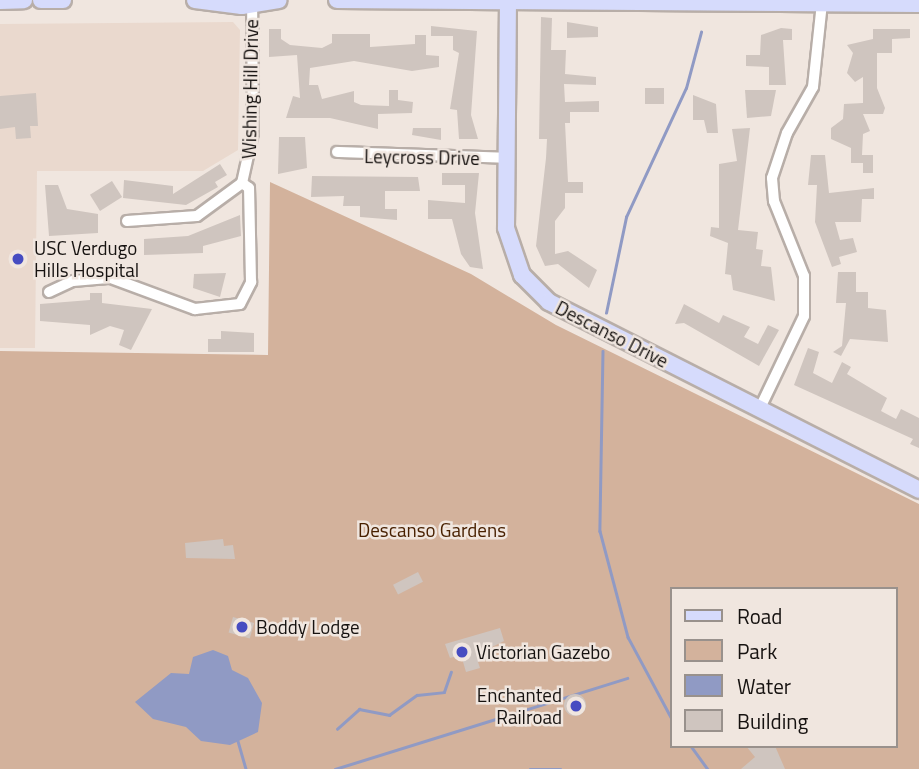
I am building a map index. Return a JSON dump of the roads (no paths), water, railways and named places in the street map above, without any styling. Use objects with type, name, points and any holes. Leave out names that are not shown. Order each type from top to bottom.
[{"type":"street","points":[[0,1],[24,0]]},
{"type":"street","points":[[41,0],[63,0]]},
{"type":"street","points":[[195,0],[209,5],[279,0]]},
{"type":"street","name":"Wishing Hill Drive","points":[[49,292],[85,278],[111,278],[195,309],[240,304],[251,282],[249,188],[242,183],[253,133],[251,0]]},
{"type":"street","points":[[338,0],[919,4]]},
{"type":"street","name":"Descanso Drive","points":[[508,1],[509,247],[534,288],[570,314],[919,490]]},
{"type":"street","points":[[760,408],[804,316],[804,276],[774,201],[772,178],[787,134],[813,87],[822,3]]},
{"type":"street","name":"Leycross Drive","points":[[337,152],[507,158]]},
{"type":"street","points":[[127,221],[197,216],[242,183]]},
{"type":"water","points":[[213,650],[228,656],[232,670],[248,678],[262,703],[258,732],[230,745],[201,741],[186,727],[153,719],[135,702],[171,673],[189,674],[193,657]]},
{"type":"waterway","points":[[606,313],[626,217],[686,88],[701,32]]},
{"type":"waterway","points":[[603,351],[600,531],[628,637],[670,715]]},
{"type":"waterway","points":[[337,729],[359,709],[389,715],[417,695],[444,692],[451,672]]},
{"type":"waterway","points":[[335,769],[627,678]]},
{"type":"waterway","points":[[238,741],[246,769]]},
{"type":"waterway","points":[[692,748],[708,769]]},
{"type":"waterway","points":[[530,769],[561,769]]},
{"type":"place","name":"USC Verdugo Hills Hospital","points":[[18,259]]},
{"type":"place","name":"Boddy Lodge","points":[[242,627]]},
{"type":"place","name":"Victorian Gazebo","points":[[462,652]]},
{"type":"place","name":"Enchanted Railroad","points":[[576,706]]},
{"type":"park label","name":"Descanso Gardens","points":[[432,530]]}]
